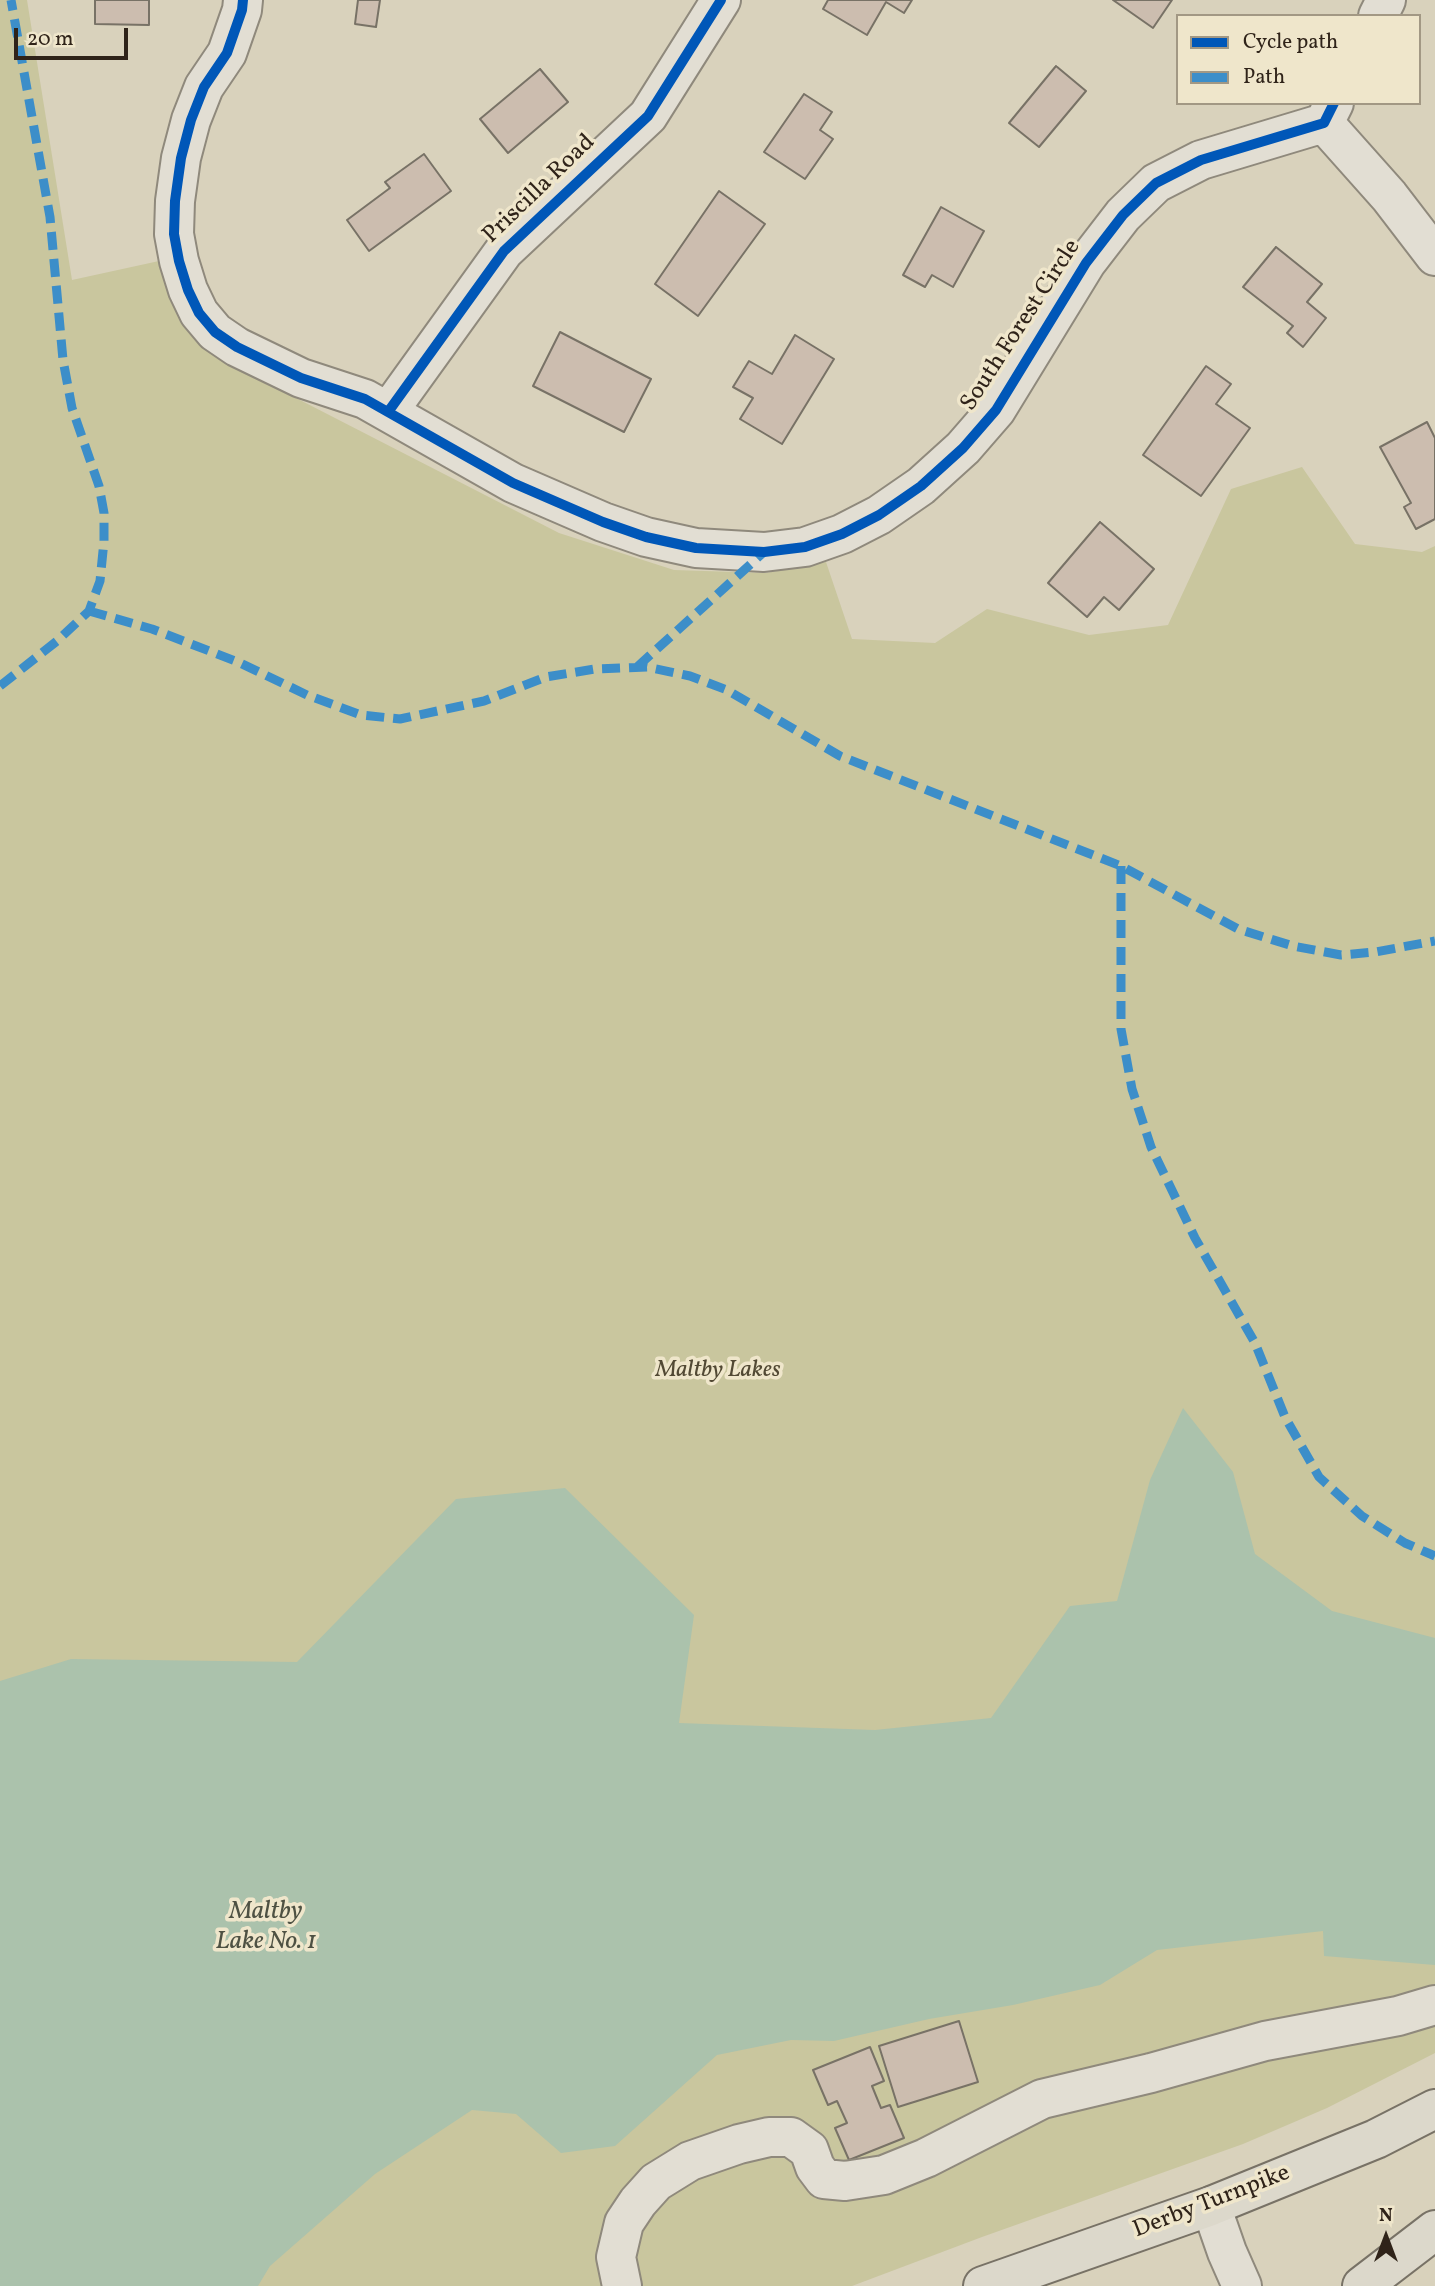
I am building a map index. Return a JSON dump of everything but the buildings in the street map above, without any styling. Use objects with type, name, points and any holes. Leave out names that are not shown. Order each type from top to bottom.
[{"type":"highway","name":"Derby Turnpike","points":[[983,2286],[1024,2279],[1212,2206],[1376,2139],[1435,2109]]},
{"type":"highway","points":[[1362,2286],[1435,2230]]},
{"type":"street","name":"South Forest Circle","points":[[243,0],[227,52],[204,87],[191,120],[181,158],[174,234],[188,290],[199,313],[215,331],[237,347],[301,378],[365,399],[513,483],[603,522],[646,537],[695,548],[764,552],[805,547],[842,534],[879,515],[921,486],[963,448],[996,410],[1086,263],[1123,215],[1156,183],[1202,160],[1329,113],[1435,256]]},
{"type":"street","name":"Priscilla Road","points":[[388,412],[504,251],[648,116],[721,0]]},
{"type":"street","points":[[622,2286],[615,2257],[617,2243],[624,2223],[638,2202],[656,2182],[690,2161],[715,2152],[769,2137],[791,2137],[809,2150],[824,2179],[845,2181],[884,2175],[926,2158],[1042,2099],[1151,2073],[1265,2041],[1398,2016],[1435,2006]]},
{"type":"street","points":[[1212,2206],[1227,2252],[1242,2286]]},
{"type":"green space","name":"Maltby Lakes","points":[[0,0],[27,0],[72,280],[159,261],[180,318],[222,360],[559,533],[674,570],[766,573],[826,562],[852,639],[935,643],[987,609],[1089,635],[1168,625],[1231,489],[1302,467],[1355,544],[1422,552],[1435,546],[1435,2053],[1327,2108],[1243,2144],[852,2286],[0,2286]]},
{"type":"water","name":"Maltby Lake No. 1","points":[[1183,1408],[1233,1472],[1255,1554],[1332,1611],[1435,1638],[1435,1965],[1324,1956],[1323,1931],[1157,1950],[1100,1985],[834,2041],[791,2040],[717,2055],[615,2146],[561,2153],[516,2114],[472,2110],[375,2174],[270,2266],[258,2286],[0,2286],[0,1681],[71,1659],[297,1662],[456,1499],[565,1488],[694,1615],[679,1723],[875,1730],[991,1718],[1070,1606],[1117,1601],[1150,1480]]},
{"type":"marked path","points":[[0,686],[57,641],[89,611],[100,581],[104,541],[104,513],[99,486],[72,408],[63,360],[50,217],[11,0]]},
{"type":"marked path","points":[[637,667],[764,552]]},
{"type":"marked path","points":[[89,611],[152,629],[238,662],[307,695],[361,715],[400,719],[484,701],[546,677],[595,669],[647,667],[690,676],[727,690],[840,756],[1121,866],[1238,929],[1293,946],[1341,955],[1435,941]]},
{"type":"marked path","points":[[1121,866],[1121,1029],[1132,1089],[1151,1147],[1195,1238],[1255,1343],[1285,1417],[1319,1477],[1362,1516],[1405,1543],[1435,1556]]},
{"type":"cycle path","points":[[243,0],[227,53],[204,87],[191,120],[181,158],[174,234],[188,290],[199,313],[215,332],[237,347],[301,378],[365,399],[513,483],[603,522],[646,537],[696,548],[764,552],[805,547],[842,534],[879,515],[921,486],[963,448],[996,410],[1086,263],[1123,215],[1156,183],[1201,160],[1324,123],[1333,105]]},
{"type":"cycle path","points":[[388,412],[504,251],[648,116],[721,0]]}]
